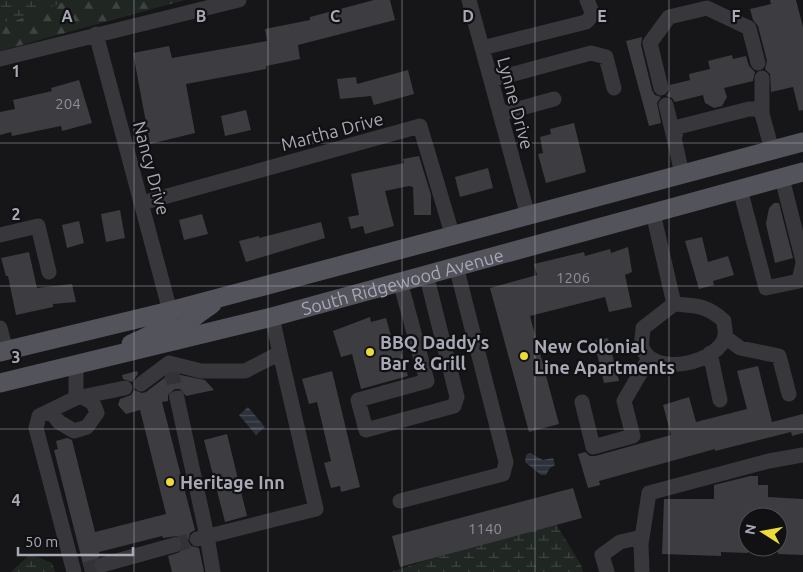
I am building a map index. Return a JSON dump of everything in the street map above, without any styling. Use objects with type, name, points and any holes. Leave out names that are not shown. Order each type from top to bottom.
[{"type":"main road","name":"South Ridgewood Avenue","points":[[3,351],[221,298],[803,142]]},
{"type":"main road","name":"South Ridgewood Avenue","points":[[0,383],[272,317],[400,280],[803,172]]},
{"type":"main road","points":[[172,342],[185,325],[221,298]]},
{"type":"main road","points":[[101,359],[164,327],[169,320],[170,311]]},
{"type":"street","points":[[0,59],[239,0]]},
{"type":"street","name":"Lynne Drive","points":[[469,0],[528,216]]},
{"type":"street","points":[[482,48],[586,22],[592,12],[588,0]]},
{"type":"street","points":[[661,88],[650,43],[669,17],[707,8],[748,28],[758,63]]},
{"type":"street","name":"Nancy Drive","points":[[96,34],[170,311]]},
{"type":"street","points":[[491,80],[591,53],[606,57],[614,88]]},
{"type":"street","points":[[762,78],[762,114],[772,150]]},
{"type":"street","points":[[500,114],[554,99]]},
{"type":"street","points":[[666,105],[682,174]]},
{"type":"street","points":[[674,138],[678,127],[749,108],[758,109],[762,114]]},
{"type":"street","name":"Martha Drive","points":[[142,202],[420,126],[452,236]]},
{"type":"street","points":[[740,189],[766,288],[799,281],[803,262],[782,178]]},
{"type":"street","points":[[653,213],[674,304]]},
{"type":"street","points":[[0,235],[38,226],[48,272]]},
{"type":"street","points":[[400,501],[503,474],[506,462],[456,266]]},
{"type":"street","points":[[400,280],[427,382],[358,400],[366,430],[454,406],[457,397],[426,274]]},
{"type":"street","points":[[674,304],[699,306],[712,310],[724,321],[725,338],[716,351],[676,366],[660,364],[649,358],[642,346],[643,328],[674,304]]},
{"type":"street","points":[[202,538],[316,509],[272,317]]},
{"type":"street","points":[[0,328],[3,351]]},
{"type":"street","points":[[725,338],[740,348],[779,356],[789,394]]},
{"type":"street","points":[[170,366],[172,342]]},
{"type":"street","points":[[140,384],[170,366],[200,371],[245,370],[280,353]]},
{"type":"street","points":[[710,353],[720,400]]},
{"type":"street","points":[[582,402],[593,447],[633,436],[624,401],[649,358]]},
{"type":"street","points":[[76,365],[79,398]]},
{"type":"street","points":[[78,571],[36,428],[40,416],[50,411],[79,398],[125,388]]},
{"type":"street","points":[[50,411],[59,422],[74,431],[87,427],[97,413],[93,403],[79,398]]},
{"type":"street","points":[[177,398],[202,538],[213,572]]},
{"type":"street","points":[[642,572],[642,537],[649,493],[769,461],[803,455]]},
{"type":"street","points":[[608,572],[602,555],[620,542],[642,537]]},
{"type":"street","points":[[102,565],[174,546]]},
{"type":"green space","points":[[0,0],[69,0],[12,22],[0,21]]},
{"type":"green space","points":[[69,0],[185,0],[0,51],[0,21],[12,21]]},
{"type":"green space","points":[[553,519],[581,565],[583,572],[391,572]]},
{"type":"green space","points":[[30,554],[52,563],[55,572],[11,572]]},
{"type":"shaded area","points":[[248,407],[265,427],[256,435],[239,415]]},
{"type":"shaded area","points":[[530,453],[543,460],[553,458],[555,465],[550,468],[546,475],[541,475],[525,462],[526,455]]},
{"type":"building","points":[[374,0],[390,0],[395,20],[298,45],[300,59],[266,66],[266,69],[186,84],[195,133],[150,144],[133,53],[169,46],[172,58],[267,41],[265,29],[310,20],[310,17]]},
{"type":"building","points":[[770,0],[796,0],[803,27],[803,110],[799,111],[793,87],[771,92],[770,74],[765,69],[767,61],[758,26],[753,20],[750,9],[771,4]]},
{"type":"building","points":[[642,37],[641,45],[652,90],[655,95],[661,97],[657,103],[661,123],[649,126],[626,41]]},
{"type":"building","points":[[732,55],[733,59],[746,56],[749,66],[755,72],[753,81],[724,88],[727,97],[722,106],[714,108],[705,103],[703,95],[675,102],[672,98],[666,96],[670,91],[670,85],[690,80],[689,74],[710,69],[708,61]]},
{"type":"building","points":[[408,70],[414,94],[374,105],[371,96],[340,99],[337,79],[356,77],[357,84]]},
{"type":"building","points":[[79,80],[92,123],[62,131],[61,126],[12,136],[11,132],[0,135],[0,112],[15,109],[13,100],[52,91],[51,88]]},
{"type":"building","points":[[246,110],[251,130],[225,136],[221,116]]},
{"type":"building","points":[[574,123],[586,172],[546,183],[538,154],[543,153],[540,137],[551,134],[550,129]]},
{"type":"building","points":[[419,156],[431,195],[431,215],[414,215],[413,187],[409,186],[385,191],[394,226],[365,234],[363,226],[351,229],[348,217],[359,215],[351,174],[404,163],[403,159]]},
{"type":"building","points":[[488,168],[493,188],[460,197],[455,177]]},
{"type":"building","points":[[774,203],[779,203],[793,258],[775,263],[766,224],[769,208]]},
{"type":"building","points":[[120,210],[125,238],[106,242],[101,214]]},
{"type":"building","points":[[202,214],[208,234],[184,240],[179,220]]},
{"type":"building","points":[[79,221],[84,243],[67,248],[62,225]]},
{"type":"building","points":[[321,222],[325,238],[246,262],[239,241],[259,236],[259,238]]},
{"type":"building","points":[[702,237],[708,262],[728,256],[734,275],[713,281],[714,285],[699,289],[685,241]]},
{"type":"building","points":[[628,247],[632,272],[625,275],[632,307],[609,312],[605,297],[530,316],[559,424],[529,432],[490,288],[537,275],[534,264],[584,252],[585,256],[610,249],[611,253]]},
{"type":"building","points":[[29,252],[37,288],[72,284],[76,302],[53,304],[53,307],[16,315],[8,276],[6,276],[1,258]]},
{"type":"building","name":"BBQ Daddy's Bar & Grill","points":[[370,317],[371,322],[386,318],[395,350],[400,349],[408,376],[361,389],[352,354],[341,357],[333,331]]},
{"type":"building","points":[[608,338],[619,381],[604,383],[594,341]]},
{"type":"building","points":[[758,366],[772,422],[803,414],[803,433],[792,436],[791,432],[715,451],[715,449],[599,481],[600,485],[588,488],[578,454],[585,452],[590,456],[595,456],[671,435],[663,405],[689,397],[696,422],[747,409],[737,371]]},
{"type":"building","points":[[137,371],[138,374],[132,382],[123,379],[122,375]]},
{"type":"building","points":[[332,371],[360,487],[341,492],[340,486],[331,488],[324,463],[331,461],[317,402],[309,404],[302,379]]},
{"type":"building","name":"Heritage Inn","points":[[171,373],[205,380],[214,390],[186,396],[180,389],[175,389],[168,395],[168,401],[162,402],[195,530],[190,533],[188,541],[191,546],[199,548],[204,572],[172,572],[168,556],[180,552],[183,543],[177,536],[163,538],[162,536],[99,552],[100,556],[93,563],[96,572],[85,572],[54,450],[58,449],[56,441],[67,438],[72,440],[95,532],[166,514],[140,410],[126,414],[118,405],[120,399],[131,395],[134,390],[142,393],[146,392]]},
{"type":"building","points":[[227,434],[247,516],[225,522],[204,440]]},
{"type":"building","points":[[750,476],[758,476],[758,485],[768,485],[768,497],[803,499],[803,555],[788,554],[788,507],[738,507],[738,553],[721,552],[721,556],[662,554],[664,499],[714,499],[714,485]]},
{"type":"building","points":[[573,488],[582,518],[400,567],[392,536]]},
{"type":"tunnel","points":[[171,369],[177,398]]},
{"type":"tunnel","points":[[174,545],[197,539]]},
{"type":"tunnel","points":[[85,570],[102,565]]},
{"type":"place","name":"BBQ Daddy's Bar & Grill","points":[[370,352]]},
{"type":"place","name":"New Colonial Line Apartments","points":[[524,356]]},
{"type":"place","name":"Heritage Inn","points":[[170,482]]}]
